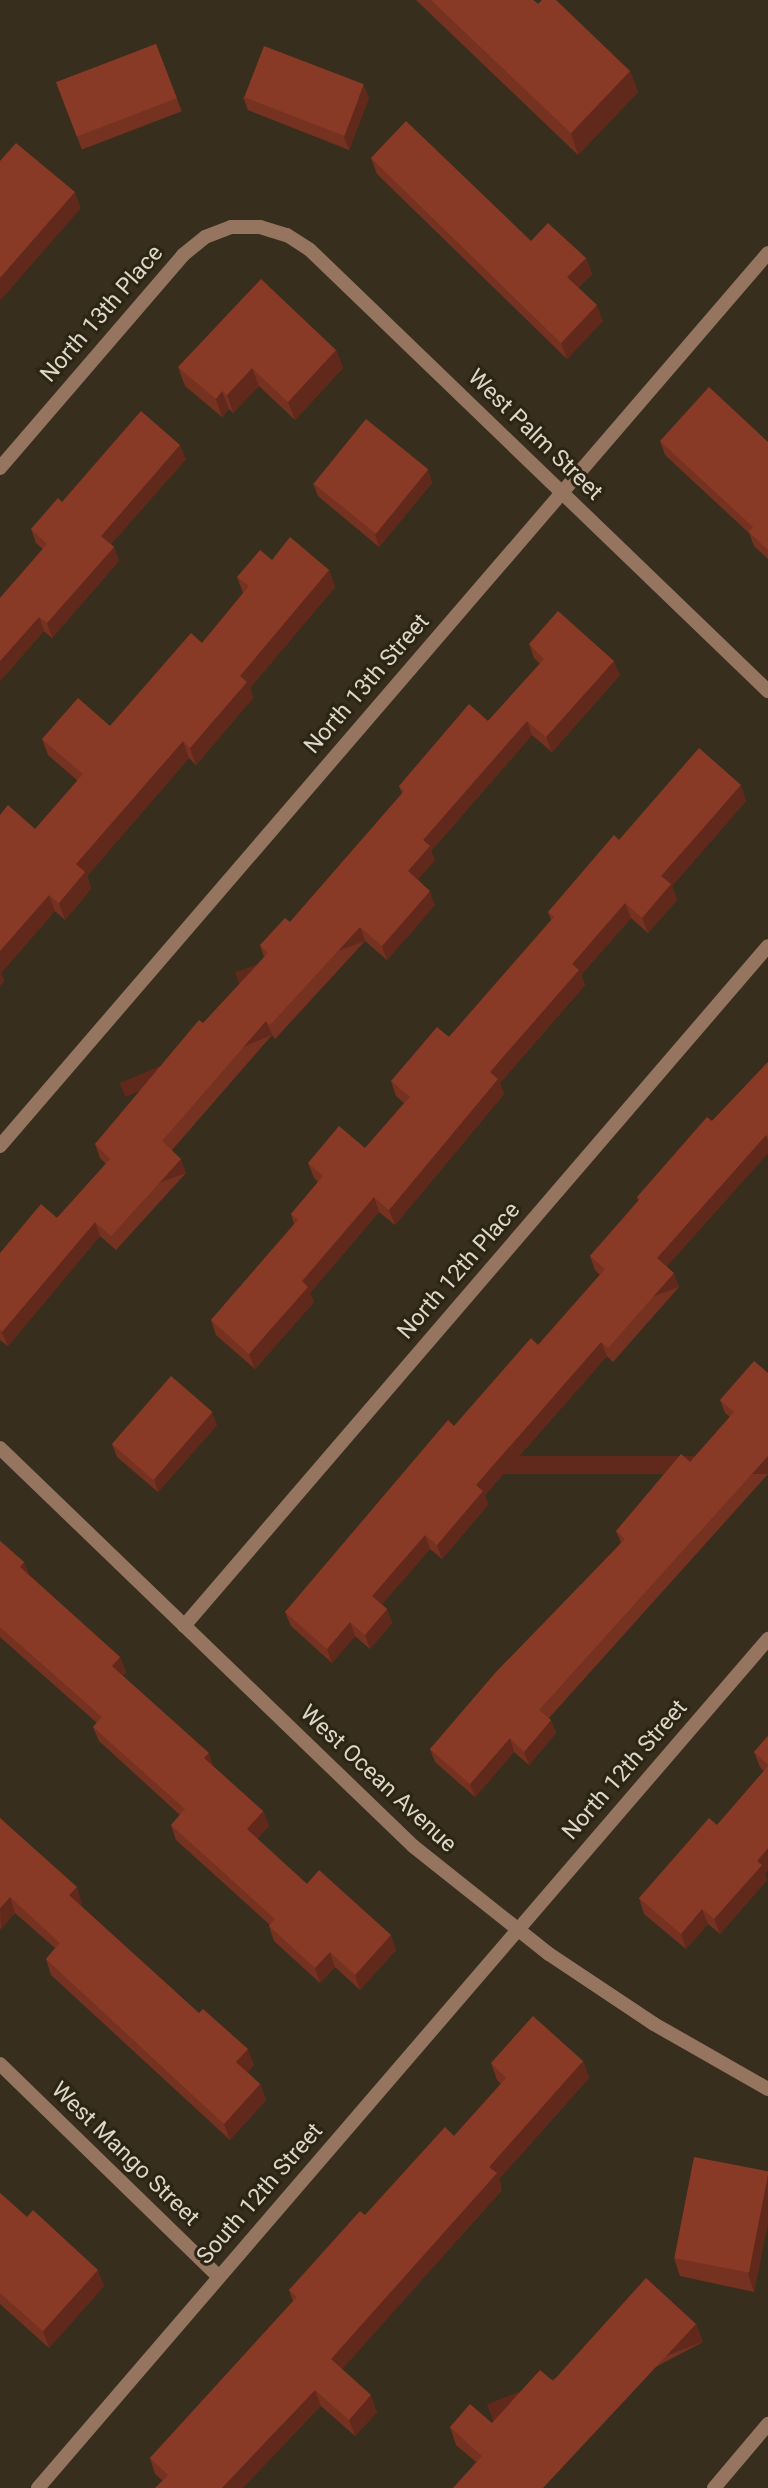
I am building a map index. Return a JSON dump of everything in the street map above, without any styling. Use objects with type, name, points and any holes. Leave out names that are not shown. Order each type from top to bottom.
[{"type":"street","name":"North 13th Place","points":[[0,468],[183,255],[205,237],[231,227],[260,227]]},
{"type":"street","name":"West Palm Street","points":[[260,227],[287,235],[310,250],[768,691]]},
{"type":"street","name":"North 13th Street","points":[[0,1146],[768,253]]},
{"type":"street","name":"North 12th Place","points":[[184,1626],[768,946]]},
{"type":"street","name":"West Ocean Avenue","points":[[0,1448],[413,1846],[517,1931],[654,2024],[768,2089]]},
{"type":"street","name":"North 12th Street","points":[[517,1931],[768,1639]]},
{"type":"street","name":"South 12th Street","points":[[38,2488],[517,1931]]},
{"type":"street","name":"West Mango Street","points":[[0,2064],[219,2277]]},
{"type":"street","points":[[714,2488],[768,2424]]},
{"type":"building","points":[[431,0],[533,0],[538,4],[542,0],[556,0],[630,71],[571,133]]},
{"type":"building","points":[[156,44],[177,98],[77,136],[56,82]]},
{"type":"building","points":[[264,46],[364,84],[344,136],[244,97]]},
{"type":"building","points":[[406,121],[531,241],[548,223],[586,258],[567,277],[597,305],[561,343],[371,158]]},
{"type":"building","points":[[16,143],[75,192],[0,278],[0,161]]},
{"type":"building","points":[[261,279],[336,350],[288,402],[252,368],[227,395],[222,391],[216,399],[178,367]]},
{"type":"building","points":[[709,387],[768,442],[768,550],[749,532],[753,527],[660,441]]},
{"type":"building","points":[[141,411],[180,445],[101,536],[114,547],[47,623],[39,617],[0,661],[0,598],[47,544],[31,529],[58,498],[62,502]]},
{"type":"building","points":[[366,419],[428,469],[376,534],[314,484]]},
{"type":"building","points":[[290,537],[329,570],[240,676],[247,682],[190,748],[183,741],[76,864],[85,872],[59,903],[49,895],[0,951],[0,815],[8,805],[35,829],[83,774],[42,739],[78,698],[110,726],[191,633],[202,643],[249,586],[237,577],[260,550],[272,560]]},
{"type":"building","points":[[558,611],[614,661],[546,737],[527,721],[423,840],[430,846],[408,871],[430,891],[382,946],[360,927],[270,1025],[266,1021],[162,1141],[181,1159],[111,1236],[95,1222],[2,1332],[0,1253],[41,1204],[57,1218],[110,1159],[95,1144],[199,1020],[203,1023],[268,953],[260,945],[285,918],[290,922],[404,791],[399,786],[469,704],[488,721],[544,659],[529,644]]},
{"type":"building","points":[[699,748],[741,785],[661,876],[671,884],[642,918],[625,903],[572,964],[579,970],[490,1072],[498,1079],[389,1210],[374,1197],[302,1281],[308,1287],[249,1354],[211,1320],[298,1220],[291,1214],[323,1176],[308,1163],[339,1126],[365,1148],[410,1097],[391,1081],[437,1027],[449,1037],[554,917],[548,912],[614,835],[619,840]]},
{"type":"building","points":[[768,1062],[768,1137],[766,1135],[657,1258],[674,1273],[608,1348],[601,1342],[476,1485],[483,1491],[437,1545],[425,1535],[372,1596],[387,1609],[365,1635],[350,1622],[327,1649],[285,1612],[448,1420],[454,1426],[531,1338],[538,1345],[605,1269],[590,1256],[707,1117],[712,1121]]},
{"type":"building","points":[[754,1361],[768,1373],[768,1456],[539,1710],[551,1720],[524,1752],[510,1738],[470,1784],[430,1749],[496,1672],[625,1539],[616,1531],[681,1454],[690,1462],[734,1412],[720,1400]]},
{"type":"building","points":[[171,1376],[213,1412],[153,1480],[112,1444]]},
{"type":"building","points":[[0,1541],[24,1562],[20,1567],[120,1657],[112,1666],[209,1753],[204,1758],[263,1811],[247,1829],[307,1884],[319,1870],[391,1935],[355,1975],[330,1952],[315,1968],[269,1926],[275,1919],[171,1825],[185,1809],[93,1727],[102,1717],[0,1627]]},
{"type":"building","points":[[768,1736],[768,1765],[754,1752]]},
{"type":"building","points":[[768,1766],[768,1848],[757,1861],[762,1865],[714,1919],[702,1909],[681,1934],[639,1898],[709,1818],[717,1825]]},
{"type":"building","points":[[0,1818],[77,1887],[69,1895],[199,2013],[203,2009],[248,2049],[236,2062],[260,2084],[224,2124],[46,1959],[60,1943],[10,1897],[0,1908]]},
{"type":"building","points":[[533,2016],[583,2061],[489,2167],[497,2173],[331,2359],[371,2395],[349,2420],[315,2390],[222,2488],[155,2488],[168,2475],[150,2458],[297,2297],[289,2290],[360,2211],[365,2215],[445,2127],[454,2136],[506,2078],[491,2063]]},
{"type":"building","points":[[694,2157],[768,2171],[749,2273],[674,2258]]},
{"type":"building","points":[[0,2193],[27,2217],[33,2210],[98,2270],[43,2331],[0,2293]]},
{"type":"building","points":[[646,2278],[696,2324],[543,2488],[453,2488],[482,2456],[450,2427],[470,2404],[492,2423],[540,2370],[553,2381]]}]
